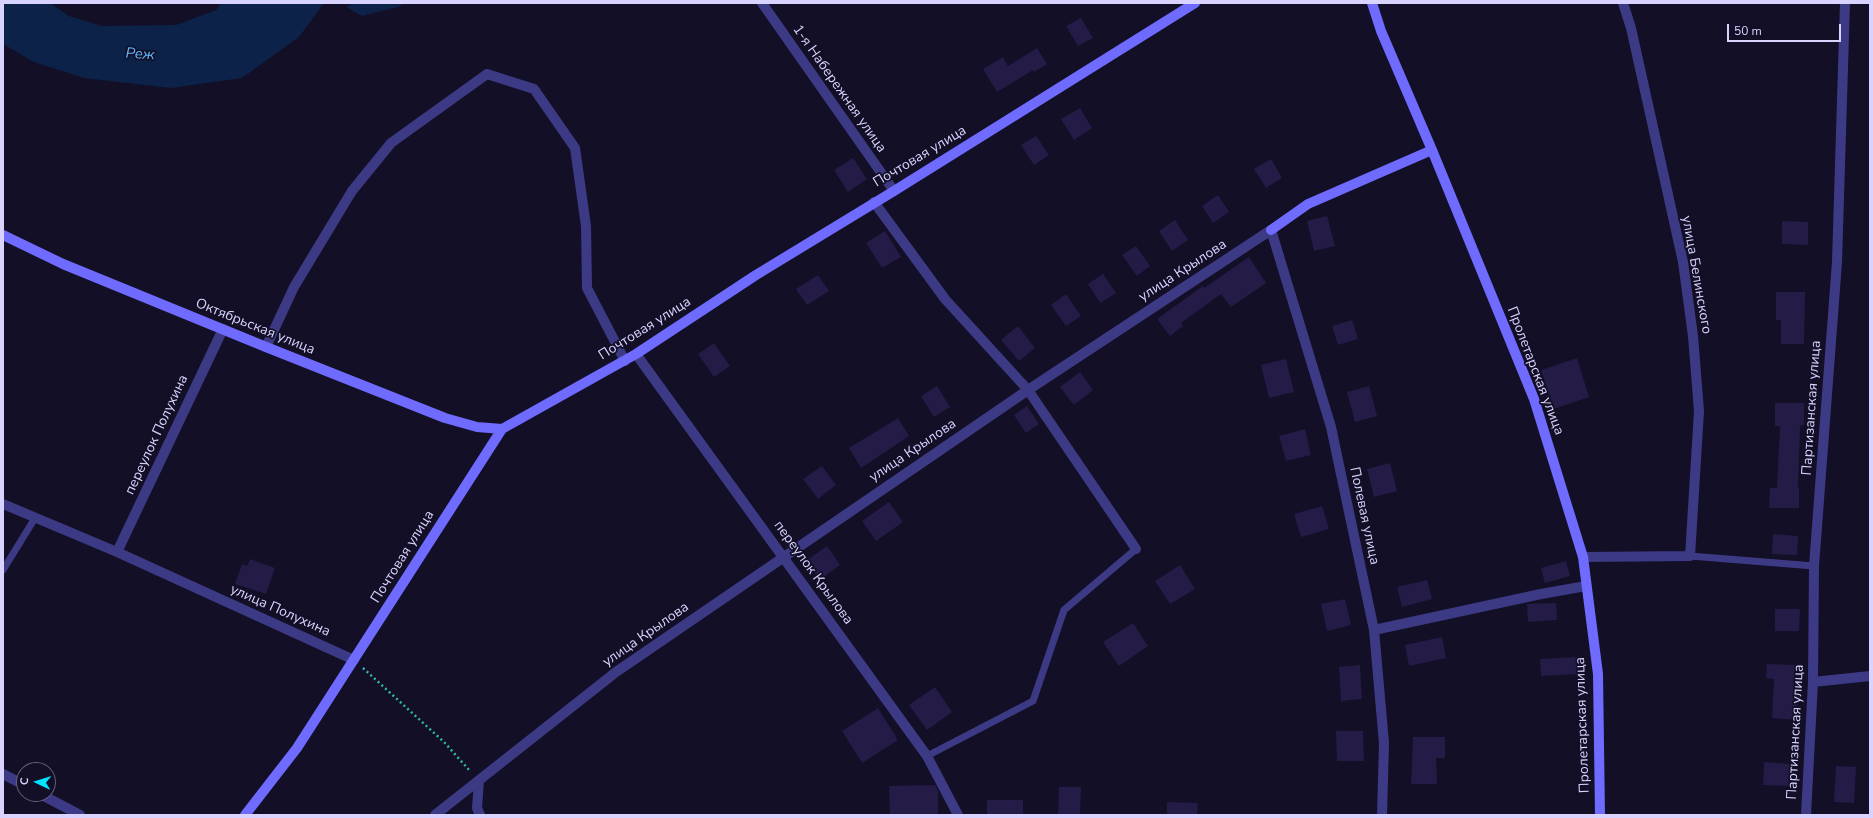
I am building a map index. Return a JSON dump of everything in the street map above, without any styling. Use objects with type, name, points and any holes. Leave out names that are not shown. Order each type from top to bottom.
[{"type":"main road","name":"Почтовая улица","points":[[245,815],[298,748],[502,429],[625,361],[756,275],[894,191],[1195,3]]},
{"type":"main road","name":"Пролетарская улица","points":[[1372,3],[1381,31],[1432,150],[1534,399],[1583,558],[1598,674],[1600,815]]},
{"type":"main road","name":"улица Крылова","points":[[1271,230],[1308,204],[1432,150]]},
{"type":"main road","name":"Октябрьская улица","points":[[3,235],[63,264],[445,418],[477,427],[502,429]]},
{"type":"street","name":"1-я Набережная улица","points":[[762,3],[894,191]]},
{"type":"street","name":"улица Белинского","points":[[1623,3],[1631,28],[1683,262],[1693,336],[1699,411],[1690,556]]},
{"type":"street","name":"Партизанская улица","points":[[1806,815],[1813,682],[1814,566],[1837,262],[1845,3]]},
{"type":"street","points":[[266,347],[294,287],[352,191],[391,143],[487,74],[534,89],[575,148],[586,226],[587,288],[625,361]]},
{"type":"street","points":[[874,202],[945,299],[1028,390],[1136,549]]},
{"type":"street","name":"улица Крылова","points":[[435,815],[616,672],[1028,390],[1271,230]]},
{"type":"street","name":"Полевая улица","points":[[1271,230],[1331,427],[1374,630],[1384,743],[1382,815]]},
{"type":"street","name":"переулок Полухина","points":[[117,552],[223,329]]},
{"type":"street","name":"переулок Крылова","points":[[636,354],[927,756],[958,815]]},
{"type":"street","name":"улица Полухина","points":[[3,504],[117,552],[354,660]]},
{"type":"street","points":[[1583,558],[1690,556]]},
{"type":"street","points":[[1374,630],[1541,594],[1586,586]]},
{"type":"street","points":[[1813,682],[1870,676]]},
{"type":"street","points":[[3,774],[16,781]]},
{"type":"street","points":[[479,780],[477,808],[480,815]]},
{"type":"street","points":[[55,802],[80,815]]},
{"type":"lane","points":[[3,570],[35,518]]},
{"type":"lane","points":[[927,756],[1033,702],[1064,610],[1136,549]]},
{"type":"lane","points":[[1690,556],[1814,566]]},
{"type":"path","points":[[354,660],[444,742],[479,780]]},
{"type":"water","name":"Реж","points":[[3,3],[50,3],[69,16],[102,26],[176,25],[216,10],[221,3],[324,3],[299,37],[242,78],[171,88],[84,78],[34,62],[3,44]]},
{"type":"water","points":[[354,3],[405,3],[398,7],[362,16],[346,7]]},
{"type":"building","points":[[1081,18],[1093,38],[1078,46],[1066,26]]},
{"type":"building","points":[[1037,48],[1047,64],[1034,72],[1033,70],[997,92],[983,69],[1003,57],[1008,66]]},
{"type":"building","points":[[1080,108],[1092,128],[1074,140],[1061,119]]},
{"type":"building","points":[[1036,136],[1049,155],[1034,165],[1021,145]]},
{"type":"building","points":[[853,158],[867,179],[848,192],[834,170]]},
{"type":"building","points":[[1271,159],[1282,178],[1266,188],[1254,169]]},
{"type":"building","points":[[1218,195],[1229,212],[1213,223],[1202,206]]},
{"type":"building","points":[[1327,216],[1335,246],[1314,251],[1307,221]]},
{"type":"building","points":[[1175,220],[1188,240],[1172,251],[1159,231]]},
{"type":"building","points":[[1782,221],[1808,222],[1808,245],[1782,244]]},
{"type":"building","points":[[885,231],[901,257],[882,268],[866,243]]},
{"type":"building","points":[[1136,246],[1150,266],[1137,276],[1122,255]]},
{"type":"building","points":[[1249,257],[1266,283],[1231,307],[1221,294],[1181,323],[1183,326],[1170,336],[1157,319],[1203,286],[1204,288]]},
{"type":"building","points":[[1103,274],[1116,293],[1100,303],[1088,284]]},
{"type":"building","points":[[818,275],[829,291],[807,305],[796,289]]},
{"type":"building","points":[[1776,292],[1805,292],[1804,344],[1781,344],[1781,320],[1776,320]]},
{"type":"building","points":[[1066,294],[1081,316],[1066,326],[1051,305]]},
{"type":"building","points":[[1352,320],[1358,339],[1338,345],[1332,326]]},
{"type":"building","points":[[1018,326],[1035,348],[1019,361],[1001,340]]},
{"type":"building","points":[[714,343],[730,366],[714,377],[698,354]]},
{"type":"building","points":[[1577,358],[1589,397],[1554,409],[1541,370]]},
{"type":"building","points":[[1286,359],[1294,392],[1269,398],[1261,365]]},
{"type":"building","points":[[1080,372],[1093,390],[1074,405],[1060,387]]},
{"type":"building","points":[[937,386],[950,407],[934,417],[921,396]]},
{"type":"building","points":[[1369,386],[1377,416],[1355,422],[1347,392]]},
{"type":"building","points":[[1775,403],[1804,403],[1804,425],[1800,426],[1798,488],[1799,508],[1769,508],[1770,488],[1777,488],[1780,426],[1775,426]]},
{"type":"building","points":[[1027,406],[1039,424],[1026,433],[1014,415]]},
{"type":"building","points":[[898,418],[909,436],[861,468],[849,448]]},
{"type":"building","points":[[1305,429],[1311,455],[1286,461],[1279,436]]},
{"type":"building","points":[[1390,463],[1397,491],[1374,497],[1367,469]]},
{"type":"building","points":[[822,466],[836,485],[818,499],[803,479]]},
{"type":"building","points":[[889,502],[903,522],[876,541],[862,521]]},
{"type":"building","points":[[1322,506],[1329,529],[1301,537],[1294,514]]},
{"type":"building","points":[[1773,534],[1798,536],[1797,555],[1772,554]]},
{"type":"building","points":[[827,546],[840,565],[820,580],[806,561]]},
{"type":"building","points":[[250,559],[275,568],[266,594],[235,584],[242,564],[247,566]]},
{"type":"building","points":[[1566,561],[1570,576],[1545,583],[1541,568]]},
{"type":"building","points":[[1180,565],[1195,589],[1170,604],[1155,581]]},
{"type":"building","points":[[1427,580],[1432,599],[1402,607],[1397,587]]},
{"type":"building","points":[[1345,599],[1351,625],[1327,631],[1321,604]]},
{"type":"building","points":[[1556,603],[1557,620],[1528,622],[1527,604]]},
{"type":"building","points":[[1775,609],[1800,609],[1799,631],[1775,631]]},
{"type":"building","points":[[1133,623],[1148,646],[1119,666],[1103,642]]},
{"type":"building","points":[[1442,637],[1446,658],[1409,666],[1405,645]]},
{"type":"building","points":[[1577,657],[1578,674],[1541,676],[1540,659]]},
{"type":"building","points":[[1767,664],[1795,665],[1795,697],[1798,697],[1796,720],[1772,718],[1774,679],[1766,678]]},
{"type":"building","points":[[1360,665],[1362,699],[1341,701],[1339,667]]},
{"type":"building","points":[[935,687],[952,712],[927,730],[909,705]]},
{"type":"building","points":[[878,708],[898,740],[862,763],[842,731]]},
{"type":"building","points":[[1336,731],[1363,731],[1364,761],[1337,761]]},
{"type":"building","points":[[1413,737],[1445,737],[1445,758],[1436,758],[1437,784],[1411,784]]},
{"type":"building","points":[[1764,762],[1791,764],[1789,786],[1763,785]]},
{"type":"building","points":[[1836,766],[1856,767],[1854,803],[1834,802]]},
{"type":"building","points":[[935,785],[938,791],[938,815],[890,815],[889,786]]},
{"type":"building","points":[[1059,787],[1081,787],[1080,815],[1058,815]]},
{"type":"building","points":[[987,800],[1023,800],[1023,815],[987,815]]},
{"type":"building","points":[[1167,802],[1198,803],[1197,815],[1167,815]]}]
